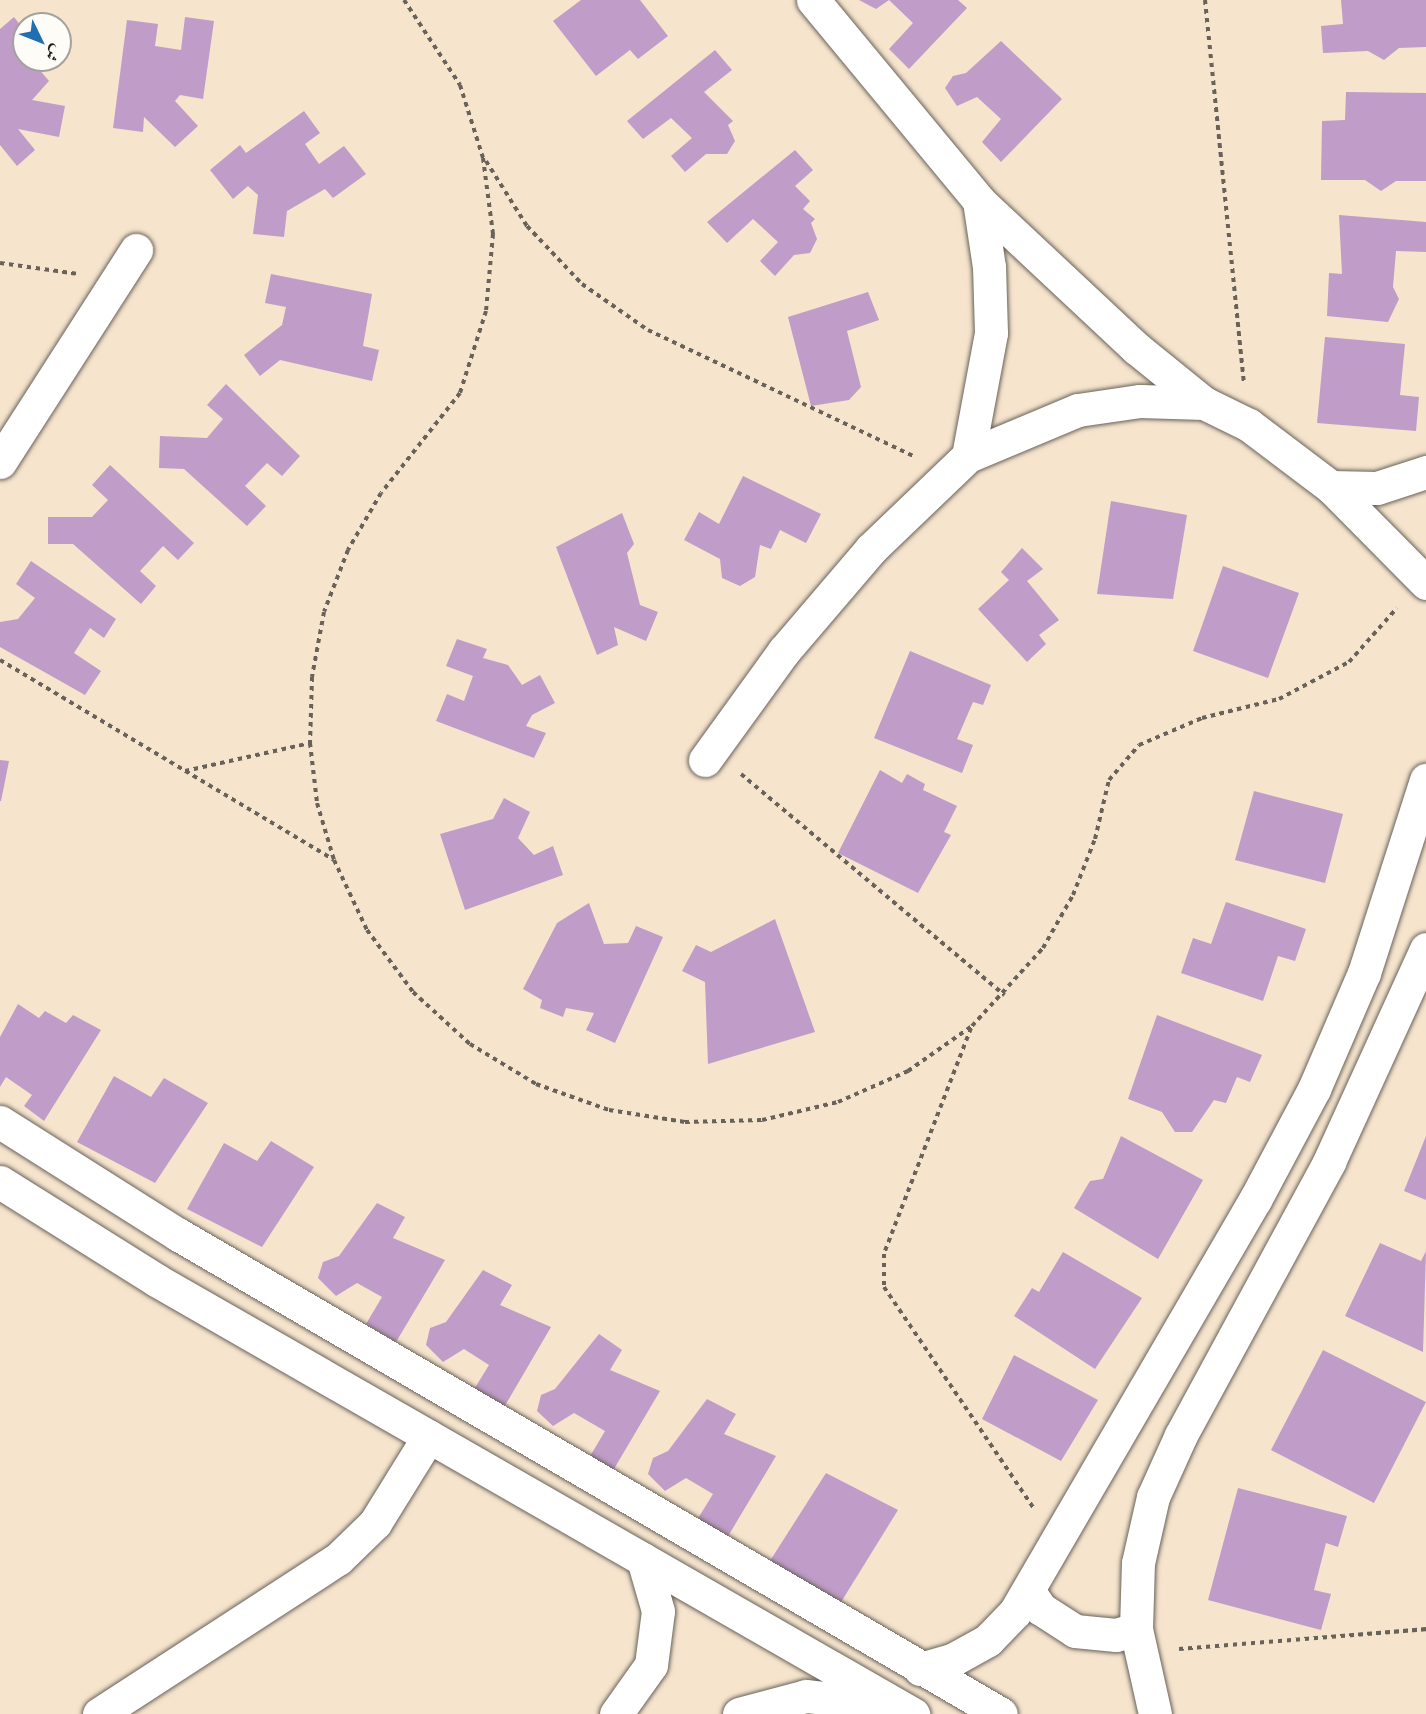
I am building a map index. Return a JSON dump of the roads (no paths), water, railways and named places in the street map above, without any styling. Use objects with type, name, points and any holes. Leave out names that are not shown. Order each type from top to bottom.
[{"type":"street","points":[[813,0],[979,201],[1136,348],[1204,403],[1249,425],[1331,487],[1426,584]]},
{"type":"street","points":[[959,465],[991,333],[989,267],[979,201]]},
{"type":"street","points":[[0,462],[136,250]]},
{"type":"street","points":[[709,755],[784,651],[871,549],[959,465],[1078,410],[1140,401],[1204,403]]},
{"type":"street","points":[[1331,487],[1377,488],[1426,472]]},
{"type":"street","points":[[920,1669],[954,1659],[988,1640],[1029,1592],[1056,1540],[1314,1089],[1416,860],[1426,780]]},
{"type":"street","points":[[1155,1714],[1138,1640],[1138,1563],[1153,1497],[1181,1435],[1329,1162],[1426,949]]},
{"type":"street","points":[[0,1122],[179,1236],[1000,1714]]},
{"type":"street","points":[[0,1182],[156,1280],[906,1710]]},
{"type":"street","points":[[156,1280],[179,1236]]},
{"type":"street","points":[[99,1714],[338,1559],[375,1523],[429,1436]]},
{"type":"street","points":[[616,1714],[651,1665],[658,1611],[643,1559]]},
{"type":"street","points":[[1029,1592],[1041,1609],[1075,1631],[1116,1635],[1138,1640]]},
{"type":"street","points":[[739,1714],[806,1696],[906,1710]]}]
